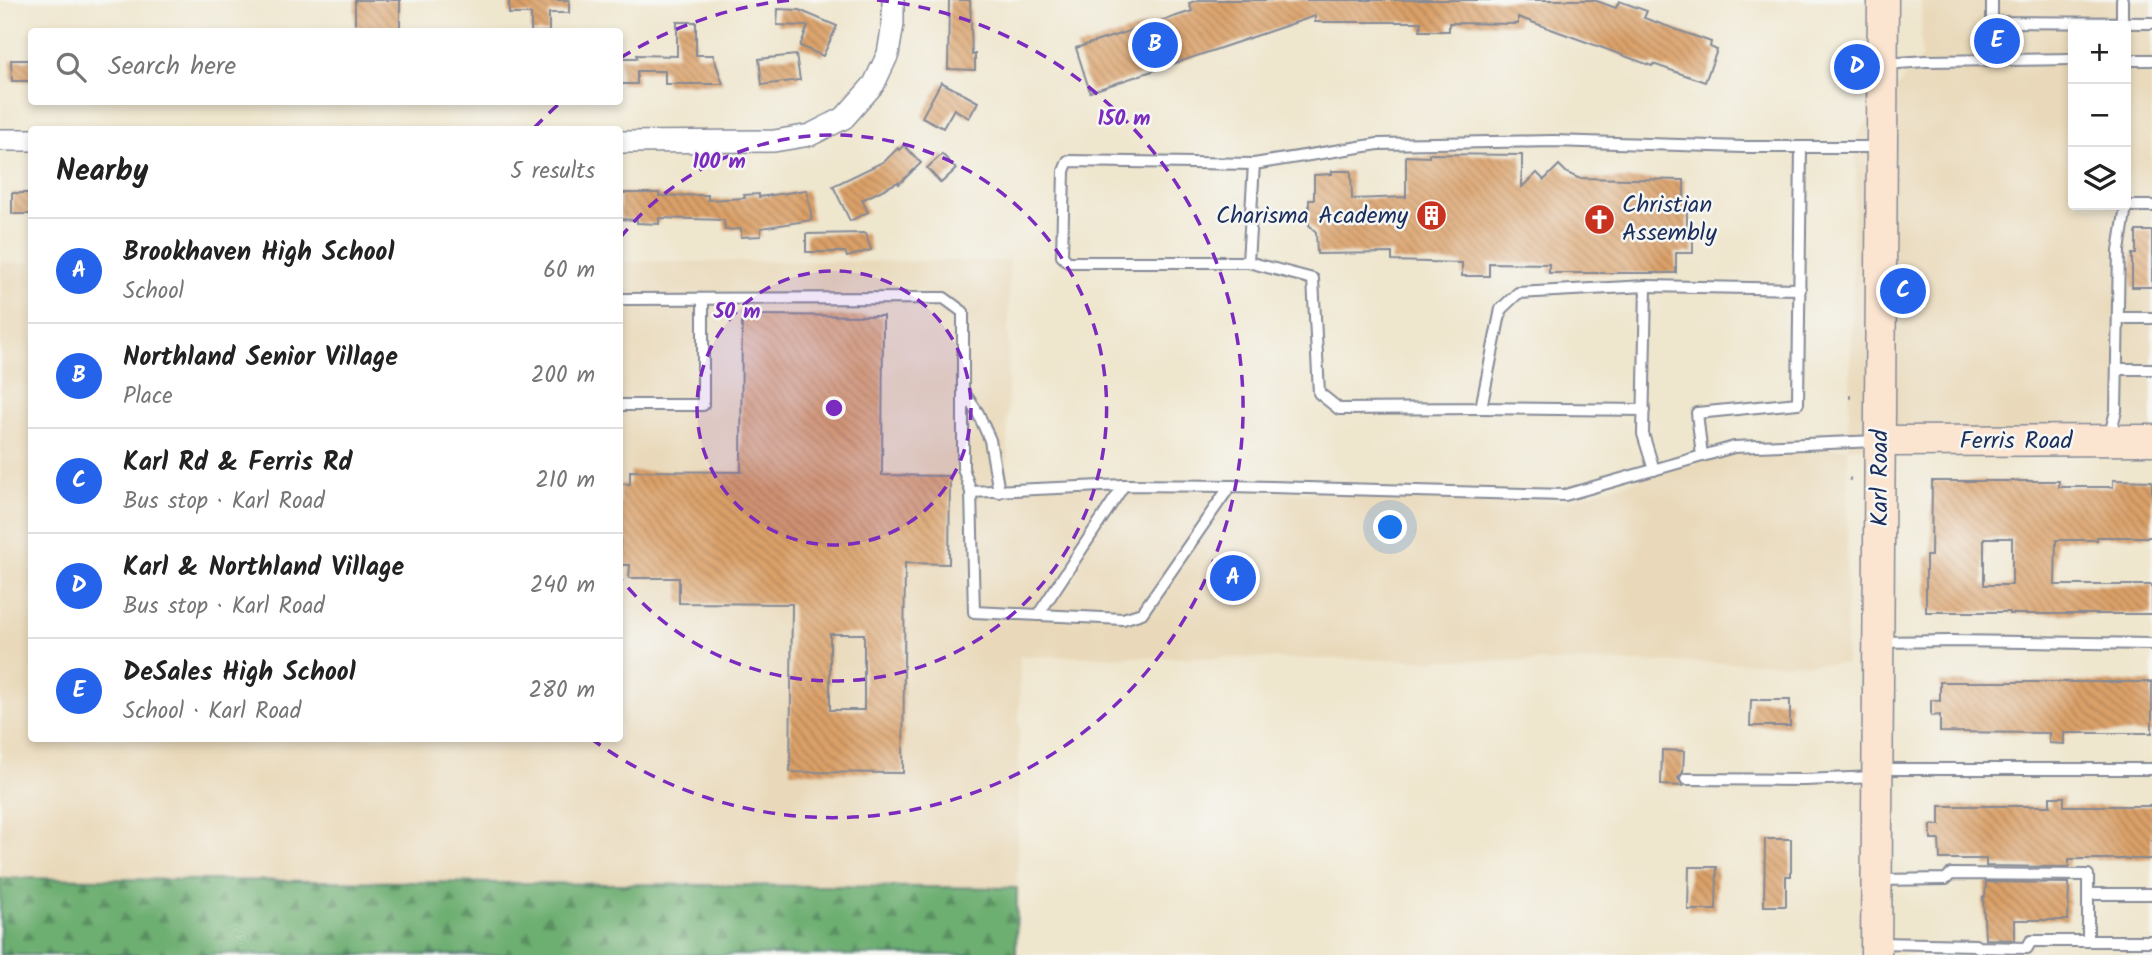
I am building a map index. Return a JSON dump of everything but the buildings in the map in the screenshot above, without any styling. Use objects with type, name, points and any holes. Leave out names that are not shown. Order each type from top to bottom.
[{"type":"main road","name":"Karl Road","points":[[1876,949],[1883,0]]},
{"type":"main road","name":"Ferris Road","points":[[1880,441],[2152,440]]},
{"type":"street","points":[[623,142],[774,141],[810,135],[844,118],[874,84],[888,54],[893,23],[893,0]]},
{"type":"street","points":[[0,140],[28,140]]},
{"type":"lane","points":[[1992,0],[1992,22],[2068,23]]},
{"type":"lane","points":[[2122,0],[2122,21]]},
{"type":"lane","points":[[2131,23],[2152,23]]},
{"type":"lane","points":[[1882,65],[1926,61],[2068,59]]},
{"type":"lane","points":[[2131,60],[2152,60]]},
{"type":"lane","points":[[1644,410],[1339,409],[1319,393],[1313,279],[1248,262],[1068,262],[1062,256],[1064,171],[1068,161],[1254,164],[1378,144],[1553,141],[1882,147]]},
{"type":"lane","points":[[1702,456],[1696,414],[1798,403],[1801,147]]},
{"type":"lane","points":[[1248,262],[1254,164]]},
{"type":"lane","points":[[2108,440],[2116,411],[2119,251],[2126,206],[2152,206]]},
{"type":"lane","points":[[1481,408],[1500,309],[1518,293],[1646,286],[1800,289]]},
{"type":"lane","points":[[1646,286],[1643,433],[1654,470]]},
{"type":"lane","points":[[623,299],[944,298],[963,312],[963,468],[971,492],[974,612],[1123,619],[1142,613],[1230,486]]},
{"type":"lane","points":[[623,405],[703,405],[703,299]]},
{"type":"lane","points":[[2118,318],[2152,318]]},
{"type":"lane","points":[[2117,369],[2152,369]]},
{"type":"lane","points":[[963,391],[978,413],[989,440],[999,492]]},
{"type":"lane","points":[[971,492],[1124,485],[1565,495],[1734,447],[1880,441]]},
{"type":"lane","points":[[1038,615],[1124,485]]},
{"type":"lane","points":[[1880,642],[2152,643]]},
{"type":"lane","points":[[1686,779],[1804,780],[1877,773],[2152,769]]},
{"type":"lane","points":[[1877,880],[1947,879],[1951,874],[2088,875],[2088,941]]},
{"type":"lane","points":[[2088,894],[2152,894]]},
{"type":"lane","points":[[1876,949],[1975,944],[1979,947],[2027,948],[2031,941],[2152,941]]},
{"type":"shaded area","points":[[1921,0],[2152,0],[2152,440],[1915,441],[1848,448],[1857,135],[1921,58]]},
{"type":"shaded area","points":[[1009,261],[1007,483],[1564,501],[1735,452],[1848,448],[1846,664],[1020,656],[1017,888],[0,878],[0,263],[28,263],[28,742],[623,742],[623,262]]},
{"type":"green space","points":[[0,878],[1017,888],[1016,955],[0,955]]},
{"type":"place","name":"DeSales High School","points":[[1997,41]]},
{"type":"place","name":"Northland Senior Village","points":[[1155,45]]},
{"type":"place","name":"Karl & Northland Village","points":[[1857,67]]},
{"type":"place","name":"Charisma Academy","points":[[1431,216]]},
{"type":"place","name":"Christian Assembly","points":[[1599,219]]},
{"type":"place","name":"Karl Rd & Ferris Rd","points":[[1903,291]]},
{"type":"place","name":"Brookhaven High School","points":[[1233,578]]}]
